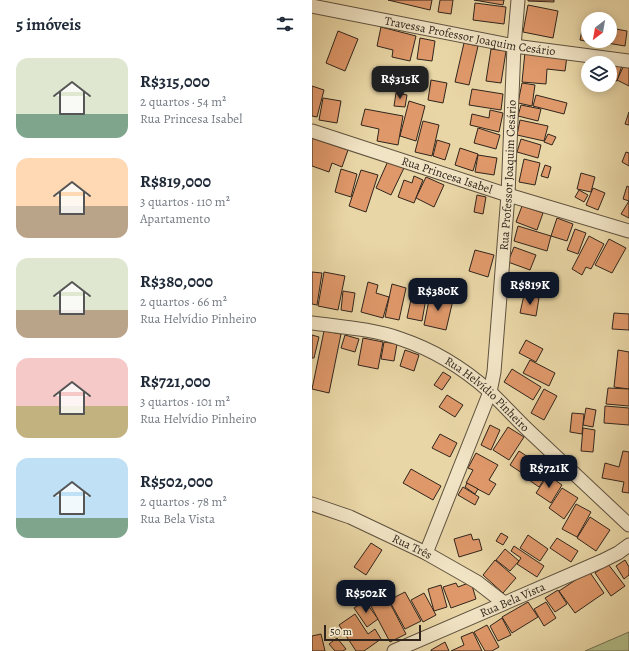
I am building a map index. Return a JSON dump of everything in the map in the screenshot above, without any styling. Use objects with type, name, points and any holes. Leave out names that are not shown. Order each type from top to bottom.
[{"type":"street","name":"Rua Professor Joaquim Cesário","points":[[426,553],[490,392],[496,354],[508,195],[514,46],[518,0]]},
{"type":"street","name":"Travessa Professor Joaquim Cesário","points":[[312,6],[514,46],[629,61]]},
{"type":"street","name":"Rua Princesa Isabel","points":[[312,131],[508,195],[629,231]]},
{"type":"street","name":"Rua Helvídio Pinheiro","points":[[312,323],[358,329],[401,339],[447,360],[467,373],[490,392],[629,525]]},
{"type":"street","name":"Rua Três","points":[[312,504],[350,518],[426,553],[477,582],[504,603]]},
{"type":"street","name":"Rua Bela Vista","points":[[394,651],[602,561],[618,553],[629,545]]},
{"type":"green space","points":[[629,632],[629,651],[585,651]]},
{"type":"building","points":[[388,0],[432,0],[430,10]]},
{"type":"building","points":[[440,0],[453,0],[451,14],[438,12]]},
{"type":"building","points":[[474,0],[504,0],[503,5]]},
{"type":"building","points":[[554,0],[554,2],[528,1]]},
{"type":"building","points":[[475,3],[506,7],[504,24],[473,20]]},
{"type":"building","points":[[528,5],[558,11],[553,38],[523,32]]},
{"type":"building","points":[[381,27],[416,36],[410,61],[392,57],[393,50],[377,46]]},
{"type":"building","points":[[617,29],[627,31],[625,46],[617,45]]},
{"type":"building","points":[[338,31],[358,39],[345,71],[326,63]]},
{"type":"building","points":[[420,38],[435,41],[432,61],[417,59]]},
{"type":"building","points":[[464,43],[478,46],[469,85],[455,82]]},
{"type":"building","points":[[491,49],[506,51],[501,83],[486,81]]},
{"type":"building","points":[[525,52],[567,56],[565,71],[547,69],[546,84],[522,82]]},
{"type":"building","points":[[626,61],[629,62],[629,86],[617,80]]},
{"type":"building","points":[[617,62],[623,62],[617,81]]},
{"type":"building","points":[[431,80],[447,83],[443,103],[428,100]]},
{"type":"building","points":[[522,83],[535,85],[532,106],[518,103]]},
{"type":"building","points":[[312,86],[324,90],[317,117],[312,116]]},
{"type":"building","points":[[472,89],[503,94],[501,110],[469,105]]},
{"type":"building","points":[[396,93],[407,95],[405,107],[394,106]]},
{"type":"building","points":[[536,95],[567,103],[564,114],[533,106]]},
{"type":"building","points":[[323,98],[341,101],[337,123],[319,120]]},
{"type":"building","points":[[409,101],[425,106],[416,141],[400,136]]},
{"type":"building","points":[[521,105],[541,109],[538,121],[518,116]]},
{"type":"building","points":[[365,109],[403,116],[398,145],[377,141],[379,129],[361,125]]},
{"type":"building","points":[[490,110],[503,113],[499,132],[470,125],[472,114],[489,118]]},
{"type":"building","points":[[629,112],[629,125],[625,124]]},
{"type":"building","points":[[520,120],[548,126],[544,141],[517,135]]},
{"type":"building","points":[[423,121],[439,125],[432,156],[415,152]]},
{"type":"building","points":[[478,128],[500,135],[496,149],[474,143]]},
{"type":"building","points":[[548,134],[556,137],[552,145],[544,142]]},
{"type":"building","points":[[312,138],[348,150],[342,167],[332,163],[329,172],[312,166]]},
{"type":"building","points":[[521,139],[541,145],[538,158],[517,152]]},
{"type":"building","points":[[437,140],[450,144],[445,160],[433,156]]},
{"type":"building","points":[[460,148],[478,154],[473,171],[455,165]]},
{"type":"building","points":[[626,152],[629,153],[629,166],[622,162]]},
{"type":"building","points":[[478,155],[497,158],[494,175],[475,172]]},
{"type":"building","points":[[524,159],[540,163],[535,185],[519,182]]},
{"type":"building","points":[[388,161],[404,168],[391,195],[376,188]]},
{"type":"building","points":[[545,165],[551,167],[548,178],[541,176]]},
{"type":"building","points":[[341,169],[357,174],[351,197],[335,192]]},
{"type":"building","points":[[361,170],[378,175],[366,212],[349,206]]},
{"type":"building","points":[[581,173],[595,177],[591,192],[577,189]]},
{"type":"building","points":[[414,176],[423,180],[414,203],[398,197],[404,180],[412,183]]},
{"type":"building","points":[[426,177],[444,185],[434,207],[416,198]]},
{"type":"building","points":[[627,186],[629,187],[629,201],[623,199]]},
{"type":"building","points":[[593,188],[605,193],[598,210],[586,205]]},
{"type":"building","points":[[579,190],[588,195],[584,202],[575,197]]},
{"type":"building","points":[[477,195],[486,197],[483,214],[474,212]]},
{"type":"building","points":[[629,201],[629,218],[621,214]]},
{"type":"building","points":[[522,206],[543,213],[537,230],[516,222]]},
{"type":"building","points":[[557,218],[573,224],[567,241],[551,236]]},
{"type":"building","points":[[518,226],[551,236],[547,251],[514,241]]},
{"type":"building","points":[[575,229],[586,233],[578,254],[567,250]]},
{"type":"building","points":[[589,236],[604,244],[591,269],[586,267],[582,275],[572,269]]},
{"type":"building","points":[[609,239],[626,248],[612,273],[595,265]]},
{"type":"building","points":[[514,247],[536,255],[530,270],[508,262]]},
{"type":"building","points":[[475,250],[494,255],[488,277],[469,271]]},
{"type":"building","points":[[312,272],[322,273],[317,305],[312,304]]},
{"type":"building","points":[[324,272],[345,276],[338,310],[318,306]]},
{"type":"building","points":[[368,282],[378,285],[376,293],[389,297],[383,318],[361,312]]},
{"type":"building","points":[[392,284],[406,288],[399,320],[385,317]]},
{"type":"building","points":[[413,290],[427,293],[422,321],[407,318]]},
{"type":"building","points":[[343,291],[355,293],[352,312],[341,310]]},
{"type":"building","points":[[430,295],[453,300],[446,330],[424,325]]},
{"type":"building","points":[[524,295],[539,298],[536,316],[520,313]]},
{"type":"building","points":[[614,313],[629,314],[629,330],[612,329]]},
{"type":"building","points":[[324,331],[341,334],[329,393],[312,389]]},
{"type":"building","points":[[312,335],[319,337],[314,358],[312,358]]},
{"type":"building","points":[[345,335],[359,339],[355,352],[341,348]]},
{"type":"building","points":[[363,338],[383,342],[378,369],[358,365]]},
{"type":"building","points":[[526,340],[543,349],[536,362],[519,353]]},
{"type":"building","points":[[384,342],[397,344],[394,361],[381,359]]},
{"type":"building","points":[[405,350],[419,355],[414,371],[400,366]]},
{"type":"building","points":[[618,350],[629,352],[629,389],[614,387]]},
{"type":"building","points":[[530,360],[555,373],[549,386],[523,373]]},
{"type":"building","points":[[512,369],[541,387],[533,400],[504,382]]},
{"type":"building","points":[[443,372],[451,377],[442,390],[434,385]]},
{"type":"building","points":[[608,388],[629,389],[629,406],[606,404]]},
{"type":"building","points":[[544,389],[557,396],[544,420],[531,413]]},
{"type":"building","points":[[447,395],[463,405],[455,417],[439,407]]},
{"type":"building","points":[[605,406],[629,408],[629,425],[604,423]]},
{"type":"building","points":[[586,408],[596,410],[593,427],[583,425]]},
{"type":"building","points":[[572,413],[584,414],[582,434],[570,432]]},
{"type":"building","points":[[490,425],[500,430],[491,450],[481,445]]},
{"type":"building","points":[[508,427],[524,437],[509,460],[493,450]]},
{"type":"building","points":[[583,428],[595,430],[593,452],[581,451]]},
{"type":"building","points":[[440,434],[457,443],[450,457],[432,448]]},
{"type":"building","points":[[519,451],[531,459],[522,473],[510,465]]},
{"type":"building","points":[[623,451],[629,452],[629,493],[622,492],[624,482],[602,478],[605,463],[619,467]]},
{"type":"building","points":[[476,453],[498,465],[489,480],[496,484],[489,495],[466,483],[473,470],[468,468]]},
{"type":"building","points":[[539,466],[549,472],[539,487],[529,480]]},
{"type":"building","points":[[411,469],[441,486],[433,500],[403,483]]},
{"type":"building","points":[[548,475],[562,485],[551,503],[536,493]]},
{"type":"building","points":[[467,483],[478,489],[475,494],[465,487]]},
{"type":"building","points":[[463,487],[479,497],[475,505],[458,495]]},
{"type":"building","points":[[562,488],[578,498],[564,519],[549,508]]},
{"type":"building","points":[[576,504],[591,512],[577,537],[562,529]]},
{"type":"building","points":[[590,517],[610,530],[596,551],[577,538]]},
{"type":"building","points":[[501,533],[508,537],[503,545],[496,541]]},
{"type":"building","points":[[471,534],[473,540],[479,539],[482,550],[459,557],[454,539]]},
{"type":"building","points":[[528,535],[548,549],[540,561],[520,548]]},
{"type":"building","points":[[557,538],[578,551],[571,562],[550,548]]},
{"type":"building","points":[[371,543],[382,550],[366,575],[354,567]]},
{"type":"building","points":[[514,546],[544,566],[537,577],[517,564],[521,558],[511,551]]},
{"type":"building","points":[[505,549],[519,561],[510,571],[496,560]]},
{"type":"building","points":[[495,560],[516,578],[503,593],[483,575]]},
{"type":"building","points":[[625,560],[629,567],[629,575],[624,579],[616,566]]},
{"type":"building","points":[[608,564],[625,586],[611,596],[595,573]]},
{"type":"building","points":[[589,571],[604,593],[575,613],[559,591]]},
{"type":"building","points":[[471,582],[476,599],[451,608],[443,587],[456,583],[458,587]]},
{"type":"building","points":[[380,584],[406,634],[390,642],[364,593]]},
{"type":"building","points":[[441,585],[447,607],[434,611],[428,589]]},
{"type":"building","points":[[558,590],[567,604],[555,612],[545,598]]},
{"type":"building","points":[[405,592],[421,621],[405,629],[389,600]]},
{"type":"building","points":[[424,593],[436,615],[423,622],[411,600]]},
{"type":"building","points":[[365,601],[378,619],[367,627],[354,608]]},
{"type":"building","points":[[528,602],[538,617],[512,633],[502,617]]},
{"type":"building","points":[[546,602],[556,618],[544,626],[534,609]]},
{"type":"building","points":[[355,614],[368,634],[375,629],[381,639],[364,651],[356,651],[339,625]]},
{"type":"building","points":[[502,618],[511,635],[498,641],[490,626]]},
{"type":"building","points":[[487,625],[499,647],[492,651],[485,651],[474,632]]},
{"type":"building","points":[[473,632],[482,651],[451,651],[464,645],[461,637]]},
{"type":"building","points":[[321,634],[325,651],[312,651],[312,636]]},
{"type":"building","points":[[337,638],[346,649],[343,651],[335,651],[329,644]]},
{"type":"building","points":[[445,642],[449,651],[431,651],[431,650]]}]
